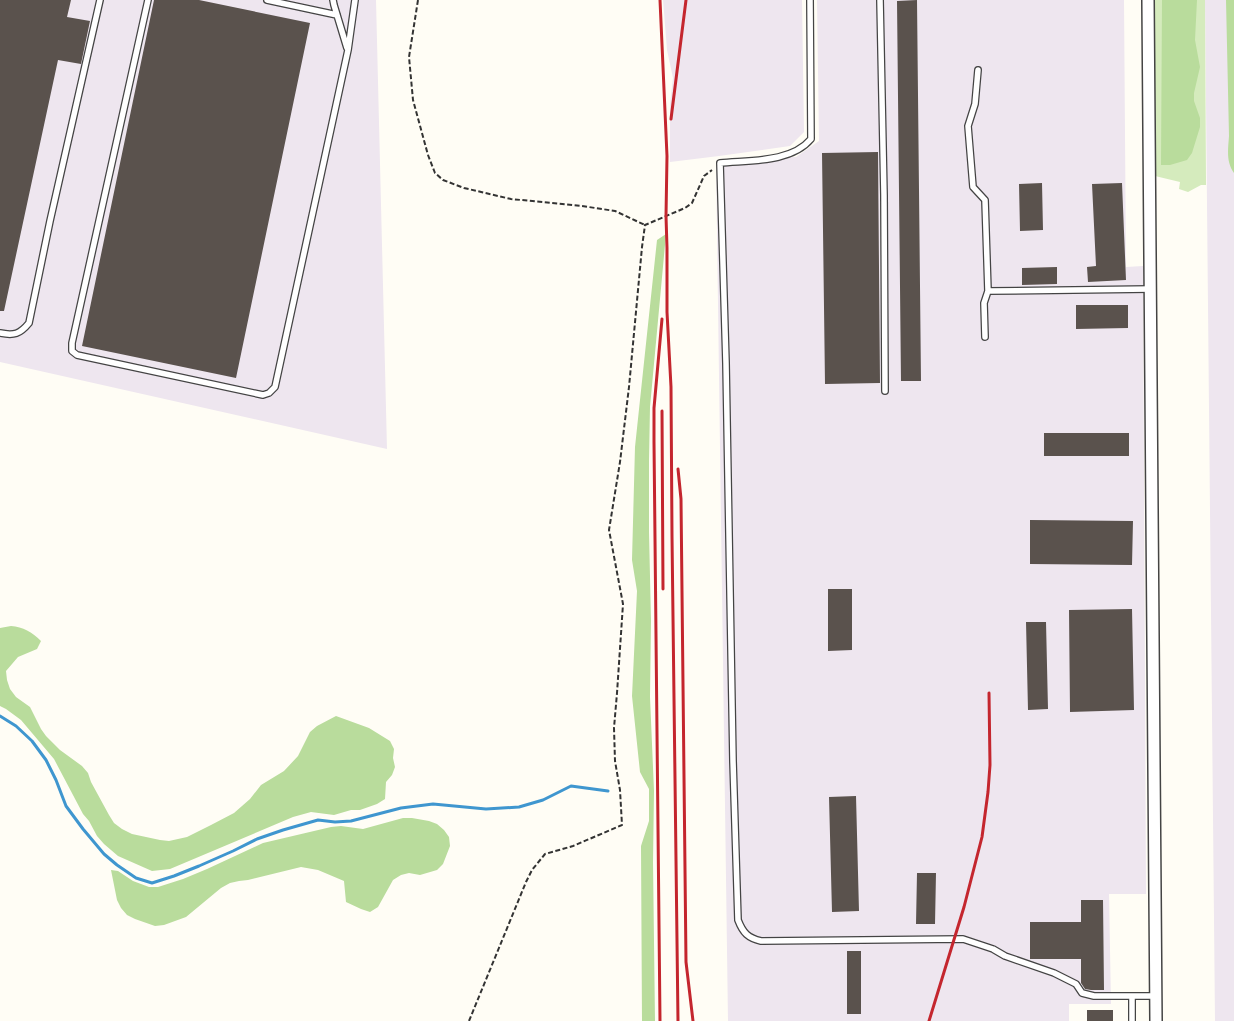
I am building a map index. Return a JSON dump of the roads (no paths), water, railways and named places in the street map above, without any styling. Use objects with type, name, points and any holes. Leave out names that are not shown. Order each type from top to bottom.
[{"type":"street","points":[[1148,0],[1156,1021]]},
{"type":"lane","points":[[0,333],[10,335],[22,332],[29,323],[100,0]]},
{"type":"lane","points":[[148,0],[72,343],[72,351],[77,355],[263,395],[269,393],[275,387],[348,50],[355,0]]},
{"type":"lane","points":[[267,0],[337,15]]},
{"type":"lane","points":[[333,0],[348,50]]},
{"type":"lane","points":[[810,0],[811,139],[794,153],[784,156],[720,163],[727,373],[732,760],[738,920],[741,929],[748,936],[761,941],[963,939],[1054,973],[1076,984],[1082,993],[1094,996],[1156,996]]},
{"type":"lane","points":[[880,0],[884,195],[885,391]]},
{"type":"lane","points":[[978,70],[975,104],[968,126],[973,187],[985,200],[988,292],[984,303],[985,337]]},
{"type":"lane","points":[[988,292],[1151,289]]},
{"type":"lane","points":[[1132,996],[1132,1021]]},
{"type":"waterway","points":[[0,716],[16,726],[32,741],[46,760],[66,806],[104,854],[136,878],[152,883],[199,866],[257,839],[318,820],[351,821],[401,808],[433,804],[486,809],[519,807],[543,800],[571,786],[608,791]]},
{"type":"railway","points":[[660,0],[667,156],[667,312],[671,387],[678,1021]]},
{"type":"railway","points":[[671,119],[686,0]]},
{"type":"railway","points":[[660,1021],[654,408],[662,319]]},
{"type":"railway","points":[[662,411],[663,589]]},
{"type":"railway","points":[[678,469],[681,499],[686,962],[693,1021]]},
{"type":"railway","points":[[929,1021],[964,907],[982,837],[990,765],[989,693]]}]
